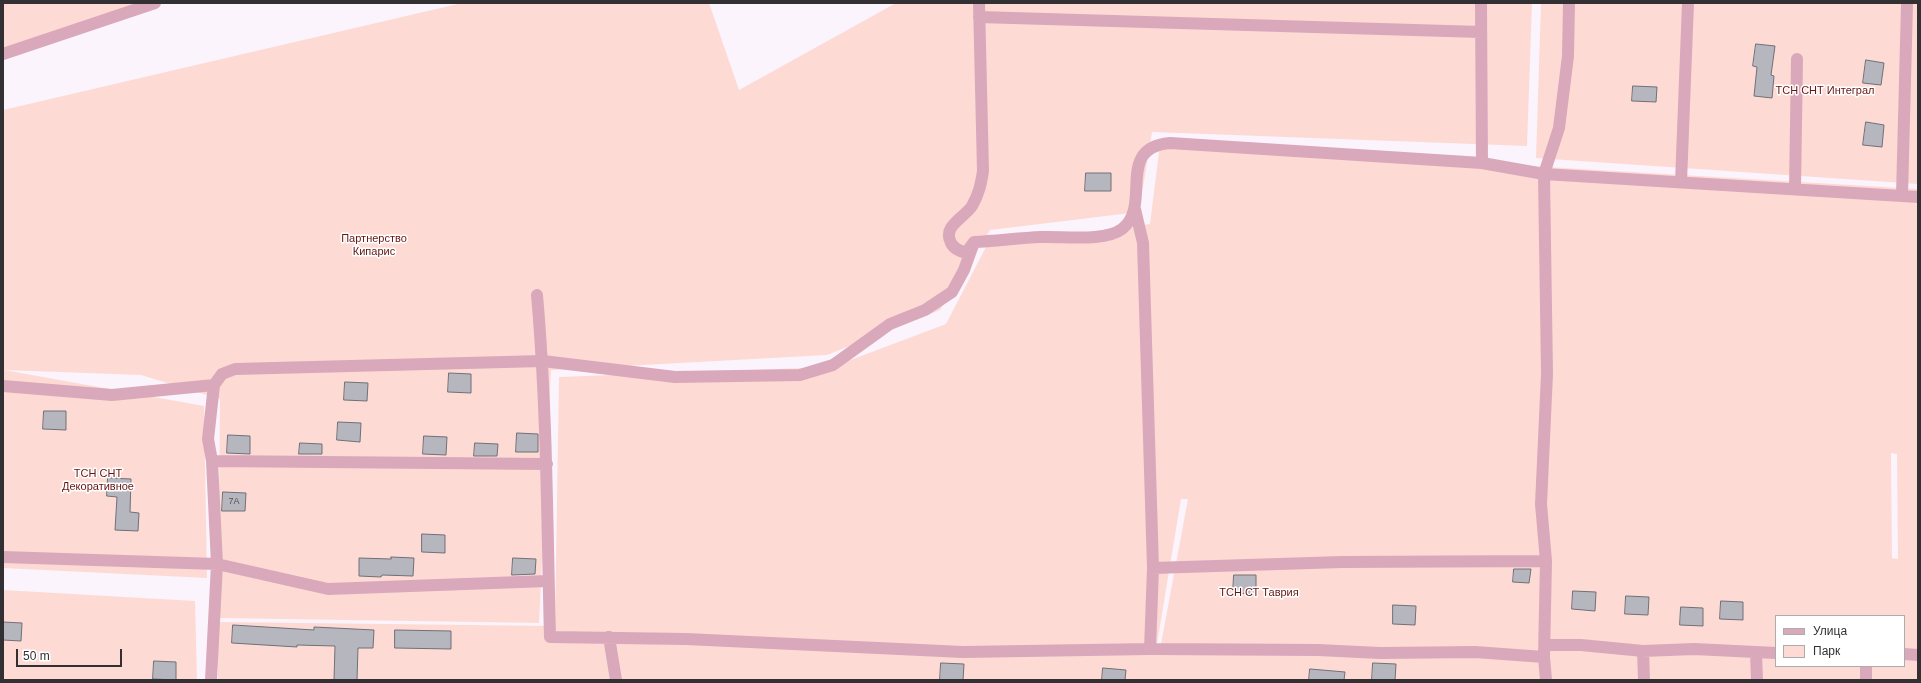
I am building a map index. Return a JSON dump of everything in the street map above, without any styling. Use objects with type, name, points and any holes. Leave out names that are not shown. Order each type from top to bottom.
[{"type":"street","points":[[3,54],[155,3]]},
{"type":"street","points":[[979,3],[983,171],[980,190],[971,207],[953,224],[949,235],[952,245],[961,252],[966,253],[974,242],[1040,237],[1112,235],[1123,229],[1130,220],[1135,209]]},
{"type":"street","points":[[1481,3],[1482,163]]},
{"type":"street","points":[[1546,680],[1544,651],[1546,561],[1541,504],[1547,374],[1544,174],[1559,128],[1568,56],[1569,3]]},
{"type":"street","points":[[1680,182],[1688,3]]},
{"type":"street","points":[[1902,196],[1906,4]]},
{"type":"street","points":[[979,16],[1481,32]]},
{"type":"street","points":[[1796,189],[1797,59]]},
{"type":"street","points":[[1150,648],[1153,568],[1143,243],[1135,209],[1137,170],[1140,161],[1152,147],[1170,143],[1482,163],[1544,174],[1918,197]]},
{"type":"street","points":[[211,680],[217,564],[212,461],[208,439],[214,385],[222,374],[235,369],[543,361],[675,377],[800,376],[833,365],[890,324],[925,310],[952,292],[964,270],[974,242]]},
{"type":"street","points":[[537,295],[543,361],[547,464],[550,637],[686,639],[963,652],[1150,648],[1475,652],[1544,651],[1581,645],[1643,651],[1694,649],[1775,653]]},
{"type":"street","points":[[3,386],[112,395],[214,385]]},
{"type":"street","points":[[212,461],[547,464]]},
{"type":"street","points":[[3,557],[217,564],[328,588],[548,581]]},
{"type":"street","points":[[1153,568],[1342,562],[1546,561]]},
{"type":"street","points":[[609,637],[616,680]]},
{"type":"street","points":[[1643,651],[1644,680]]},
{"type":"street","points":[[1756,653],[1757,680]]},
{"type":"street","points":[[1905,654],[1918,655]]},
{"type":"street","points":[[1866,667],[1866,680]]},
{"type":"green space","points":[[3,3],[155,3],[3,52]]},
{"type":"green space","name":"Партнерство Кипарис","points":[[462,3],[709,3],[739,90],[896,3],[1532,3],[1527,146],[1152,132],[1139,212],[990,230],[940,310],[827,355],[551,370],[539,623],[218,618],[220,399],[141,375],[4,370],[204,406],[207,578],[3,568],[3,110]]},
{"type":"green space","name":"ТСН СНТ Интеграл","points":[[1541,3],[1918,3],[1918,184],[1536,158]]},
{"type":"green space","name":"ТСН СТ Таврия","points":[[1160,144],[1918,189],[1918,680],[218,680],[218,622],[555,626],[559,377],[832,367],[946,324],[987,245],[1150,224]],"holes":[[[1891,453],[1897,454],[1898,559],[1892,558]],[[1181,499],[1188,499],[1161,644],[1157,644]]]},
{"type":"green space","points":[[3,590],[195,601],[197,680],[3,680]]},
{"type":"building","points":[[1756,44],[1775,46],[1771,75],[1774,76],[1772,98],[1754,96],[1757,67],[1753,66]]},
{"type":"building","points":[[1866,60],[1884,63],[1881,85],[1863,83]]},
{"type":"building","points":[[1633,86],[1657,87],[1656,102],[1632,101]]},
{"type":"building","points":[[1866,122],[1884,125],[1882,147],[1863,145]]},
{"type":"building","points":[[1086,173],[1111,173],[1111,191],[1085,191]]},
{"type":"building","points":[[449,373],[471,374],[471,393],[448,392]]},
{"type":"building","points":[[345,382],[368,383],[367,401],[344,400]]},
{"type":"building","points":[[44,411],[66,411],[66,430],[43,429]]},
{"type":"building","points":[[338,422],[361,423],[360,442],[337,440]]},
{"type":"building","points":[[517,433],[538,434],[538,452],[516,452]]},
{"type":"building","points":[[228,435],[250,436],[250,454],[227,453]]},
{"type":"building","points":[[424,436],[447,437],[446,455],[423,454]]},
{"type":"building","points":[[300,443],[322,444],[322,454],[299,454]]},
{"type":"building","points":[[475,443],[498,444],[497,456],[474,456]]},
{"type":"building","points":[[108,478],[131,479],[130,512],[139,513],[138,531],[115,530],[117,497],[107,496]]},
{"type":"building","points":[[223,492],[246,493],[245,511],[222,511]]},
{"type":"building","points":[[422,534],[445,535],[445,553],[422,552]]},
{"type":"building","points":[[391,557],[414,558],[413,576],[359,576],[359,558],[391,559]]},
{"type":"building","points":[[513,558],[536,559],[535,574],[512,575]]},
{"type":"building","points":[[1514,569],[1531,569],[1529,583],[1513,582]]},
{"type":"building","points":[[1234,575],[1256,575],[1256,594],[1233,593]]},
{"type":"building","points":[[1573,591],[1596,592],[1595,611],[1572,609]]},
{"type":"building","points":[[1626,596],[1649,597],[1648,615],[1625,614]]},
{"type":"building","points":[[1721,601],[1743,602],[1743,620],[1720,619]]},
{"type":"building","points":[[1393,605],[1416,606],[1415,625],[1393,624]]},
{"type":"building","points":[[1681,607],[1703,608],[1703,626],[1680,625]]},
{"type":"building","points":[[3,622],[22,623],[21,641],[3,640]]},
{"type":"building","points":[[233,625],[314,630],[314,627],[374,630],[373,648],[358,648],[357,680],[334,680],[335,646],[297,645],[297,647],[232,643]]},
{"type":"building","points":[[395,630],[451,631],[451,649],[395,648]]},
{"type":"building","points":[[154,661],[176,662],[176,680],[153,679]]},
{"type":"building","points":[[941,663],[964,664],[963,680],[940,680]]},
{"type":"building","points":[[1373,663],[1396,664],[1395,680],[1372,680]]},
{"type":"building","points":[[1103,668],[1126,670],[1125,680],[1102,680]]},
{"type":"building","points":[[1310,669],[1345,672],[1344,680],[1309,680]]},
{"type":"park label","name":"ТСН СНТ Декоративное","points":[[98,480]]}]
